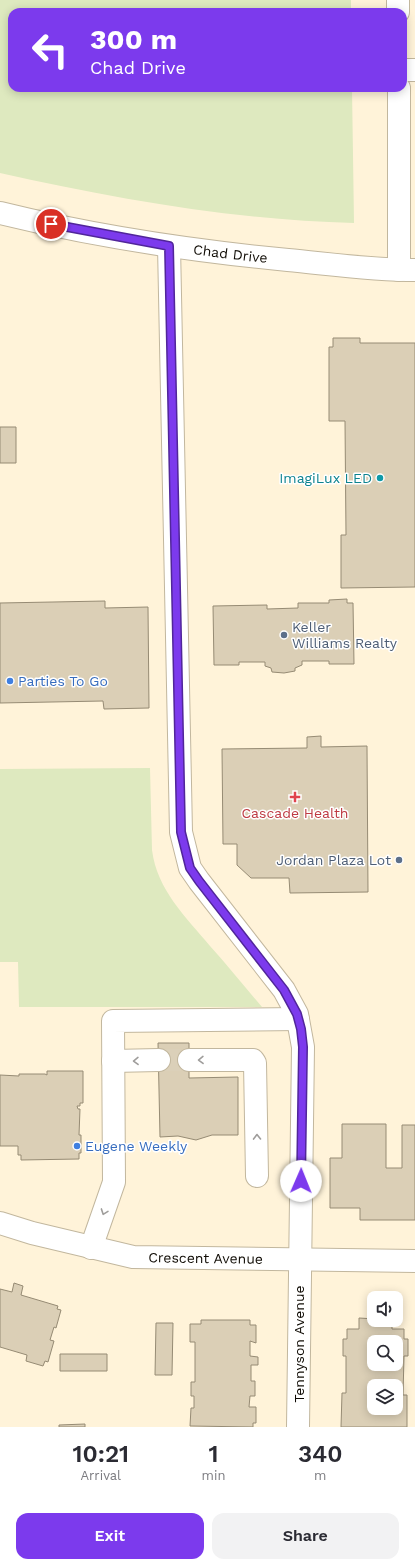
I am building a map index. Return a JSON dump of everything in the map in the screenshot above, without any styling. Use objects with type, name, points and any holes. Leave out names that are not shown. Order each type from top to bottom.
[{"type":"street","points":[[399,92],[407,190],[407,270]]},
{"type":"street","name":"Chad Drive","points":[[0,213],[169,246],[258,258],[347,267],[407,270]]},
{"type":"street","name":"Tennyson Avenue","points":[[169,246],[181,832],[190,868],[284,990],[298,1019],[303,1047],[298,1427]]},
{"type":"street","points":[[91,1248],[115,1176],[112,1021],[298,1019]]},
{"type":"street","points":[[189,1060],[243,1059],[253,1060],[255,1063],[257,1176]]},
{"type":"street","points":[[113,1061],[159,1060]]},
{"type":"street","name":"Crescent Avenue","points":[[0,1223],[32,1233],[133,1257],[299,1261],[415,1261]]},
{"type":"green space","points":[[0,0],[351,0],[351,8],[8,8],[8,92],[352,92],[354,223],[265,218],[176,207],[0,173]]},
{"type":"green space","points":[[150,768],[152,850],[160,878],[166,890],[182,913],[262,1007],[19,1007],[18,962],[0,962],[0,769]]},
{"type":"building","name":"ImagiLux LED","points":[[333,338],[360,338],[360,343],[415,343],[415,587],[341,588],[341,535],[346,535],[345,421],[329,421],[329,347],[333,347]]},
{"type":"building","points":[[0,427],[16,427],[16,463],[0,463]]},
{"type":"building","name":"Keller Williams Realty","points":[[347,599],[347,603],[353,603],[354,664],[329,664],[329,661],[302,661],[302,665],[295,668],[295,671],[284,673],[272,672],[271,668],[265,666],[265,662],[239,662],[239,665],[214,665],[213,606],[267,605],[267,609],[298,608],[298,603],[329,603],[329,600]]},
{"type":"building","points":[[105,601],[105,608],[148,607],[149,708],[104,709],[103,701],[0,703],[0,603]]},
{"type":"building","name":"Cascade Health","points":[[321,736],[321,747],[367,746],[368,892],[290,893],[289,878],[251,878],[237,865],[237,844],[223,844],[222,749],[307,748],[307,737]]},
{"type":"building","points":[[158,1043],[189,1043],[189,1078],[238,1077],[238,1135],[212,1135],[196,1140],[178,1136],[160,1137]]},
{"type":"building","points":[[47,1071],[83,1071],[83,1103],[80,1103],[80,1106],[77,1106],[78,1109],[80,1109],[79,1135],[81,1135],[81,1153],[79,1153],[79,1159],[21,1160],[21,1155],[18,1155],[18,1146],[0,1146],[0,1075],[47,1075]]},
{"type":"building","points":[[342,1124],[386,1124],[386,1168],[402,1168],[402,1125],[415,1125],[415,1220],[360,1220],[360,1208],[330,1208],[330,1158],[342,1158]]},
{"type":"building","points":[[14,1283],[23,1286],[21,1295],[58,1306],[57,1309],[61,1310],[56,1328],[54,1327],[50,1340],[54,1341],[48,1362],[45,1361],[43,1366],[26,1361],[27,1355],[0,1347],[0,1289],[12,1292]]},
{"type":"building","points":[[359,1318],[367,1318],[367,1327],[392,1327],[392,1329],[404,1329],[404,1339],[408,1339],[408,1356],[404,1356],[403,1395],[407,1395],[407,1427],[341,1427],[342,1393],[346,1393],[346,1356],[343,1356],[343,1339],[347,1339],[347,1329],[359,1329]]},
{"type":"building","points":[[201,1320],[250,1320],[250,1325],[256,1325],[256,1343],[250,1341],[250,1356],[258,1357],[258,1365],[251,1365],[251,1381],[255,1381],[255,1396],[250,1396],[249,1407],[256,1407],[256,1423],[253,1423],[253,1427],[190,1426],[191,1408],[194,1408],[194,1396],[191,1396],[191,1382],[195,1382],[195,1342],[190,1342],[190,1324],[201,1324]]},
{"type":"building","points":[[156,1323],[173,1323],[172,1375],[155,1375]]},
{"type":"building","points":[[60,1354],[107,1354],[107,1371],[60,1371]]},
{"type":"building","points":[[85,1424],[85,1427],[59,1427],[59,1425]]},
{"type":"tunnel","points":[[159,1060],[189,1060]]},
{"type":"place","name":"ImagiLux LED","points":[[380,478]]},
{"type":"place","name":"Keller Williams Realty","points":[[284,635]]},
{"type":"place","name":"Parties To Go","points":[[10,681]]},
{"type":"place","name":"Cascade Health","points":[[295,797]]},
{"type":"place","name":"Jordan Plaza Lot","points":[[399,860]]},
{"type":"place","name":"Eugene Weekly","points":[[77,1146]]},
{"type":"route","points":[[51,224],[169,246],[175,446],[181,832],[190,868],[284,990],[297,1014],[301,1029],[303,1047],[301,1181]]}]
